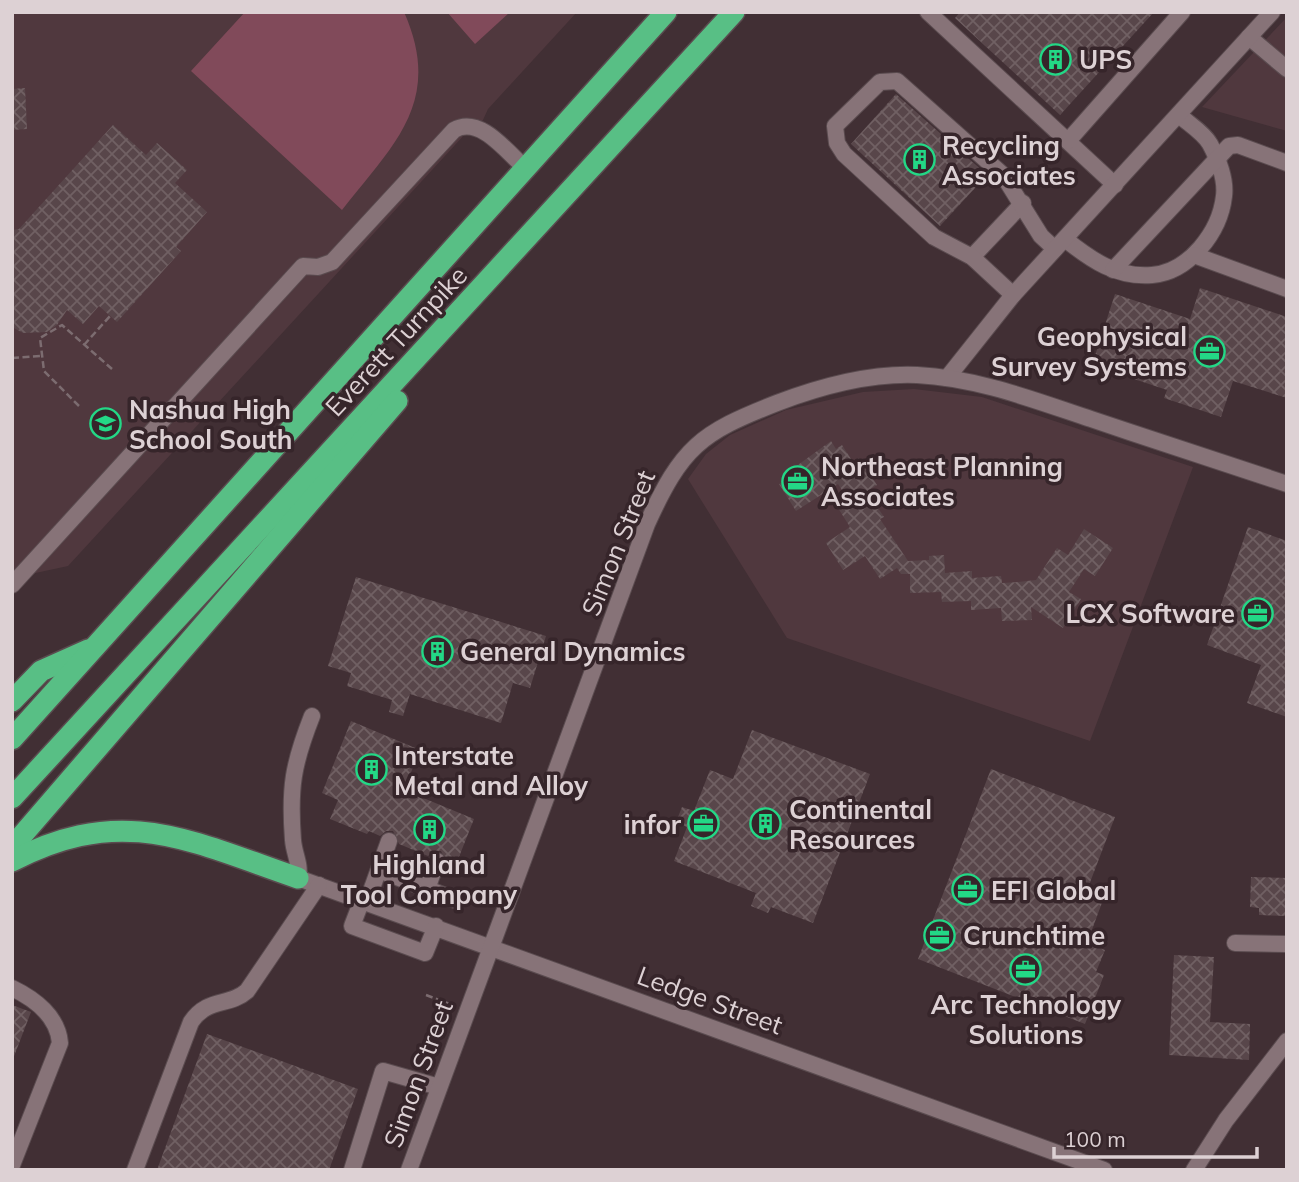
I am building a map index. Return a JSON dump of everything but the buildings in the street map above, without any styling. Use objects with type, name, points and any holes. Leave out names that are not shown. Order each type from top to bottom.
[{"type":"highway","name":"Everett Turnpike","points":[[12,739],[666,12]]},
{"type":"highway","name":"Everett Turnpike","points":[[12,798],[734,12]]},
{"type":"highway","points":[[12,847],[303,513],[571,192]]},
{"type":"highway","points":[[12,701],[41,671],[96,647]]},
{"type":"highway","points":[[12,861],[79,835],[137,830],[183,838],[298,878]]},
{"type":"street","points":[[928,12],[1115,185]]},
{"type":"street","points":[[1068,141],[1182,12]]},
{"type":"street","points":[[947,378],[1013,295],[1272,12]]},
{"type":"street","points":[[1249,37],[1287,69]]},
{"type":"street","points":[[1013,295],[972,257],[934,236],[844,154],[834,133],[835,125],[880,82],[897,81],[1003,175],[1023,203],[1041,236],[1113,270],[1153,275],[1167,272],[1194,255],[1210,233],[1222,207],[1224,184],[1209,142],[1179,115]]},
{"type":"street","points":[[12,584],[100,492],[303,266],[318,267],[332,262],[445,139],[460,127],[480,128],[525,168]]},
{"type":"street","points":[[1113,270],[1229,146],[1238,145],[1287,163]]},
{"type":"street","points":[[972,257],[1023,203]]},
{"type":"street","points":[[1194,255],[1287,289]]},
{"type":"street","name":"Simon Street","points":[[409,1170],[647,524],[676,468],[697,444],[724,424],[800,395],[891,376],[947,378],[988,385],[1287,484]]},
{"type":"street","points":[[298,878],[300,865],[293,840],[292,778],[295,760],[312,716]]},
{"type":"street","points":[[389,842],[379,870],[352,926],[425,953],[432,924],[433,891],[438,861]]},
{"type":"street","points":[[379,870],[458,901]]},
{"type":"street","name":"Ledge Street","points":[[298,878],[432,924],[1104,1170]]},
{"type":"street","points":[[135,1170],[191,1022],[201,1010],[213,1002],[238,997],[250,986],[319,885]]},
{"type":"street","points":[[1235,943],[1287,944]]},
{"type":"street","points":[[12,988],[51,1016],[59,1026],[60,1043],[12,1165]]},
{"type":"street","points":[[1194,1170],[1226,1120],[1287,1041]]},
{"type":"street","points":[[352,1170],[383,1072],[439,1087]]},
{"type":"path","points":[[84,345],[110,316]]},
{"type":"path","points":[[79,407],[44,371],[40,338],[62,325],[112,369]]},
{"type":"path","points":[[12,358],[41,356]]},
{"type":"path","points":[[426,995],[467,1011]]},
{"type":"shaded area","name":"Nashua High School South","points":[[12,12],[577,12],[488,109],[477,133],[466,133],[68,566],[12,578]]},
{"type":"shaded area","points":[[245,12],[404,12],[415,44],[418,72],[415,97],[395,143],[342,210],[191,71]]},
{"type":"shaded area","points":[[447,12],[510,12],[475,44]]},
{"type":"shaded area","points":[[1287,17],[1287,131],[1202,107]]},
{"type":"shaded area","points":[[914,389],[982,397],[1193,467],[1090,741],[787,638],[688,479],[706,454],[730,435],[786,410],[863,392]]},
{"type":"place","name":"UPS","points":[[1056,59]]},
{"type":"place","name":"Recycling Associates","points":[[919,160]]},
{"type":"place","name":"Geophysical Survey Systems","points":[[1210,351]]},
{"type":"place","name":"Nashua High School South","points":[[106,424]]},
{"type":"place","name":"Northeast Planning Associates","points":[[798,481]]},
{"type":"place","name":"LCX Software","points":[[1258,613]]},
{"type":"place","name":"General Dynamics","points":[[437,651]]},
{"type":"place","name":"Interstate Metal and Alloy","points":[[371,770]]},
{"type":"place","name":"infor","points":[[704,824]]},
{"type":"place","name":"Continental Resources","points":[[766,824]]},
{"type":"place","name":"Highland Tool Company","points":[[429,829]]},
{"type":"place","name":"EFI Global","points":[[968,890]]},
{"type":"place","name":"Crunchtime","points":[[940,935]]},
{"type":"place","name":"Arc Technology Solutions","points":[[1026,969]]}]
